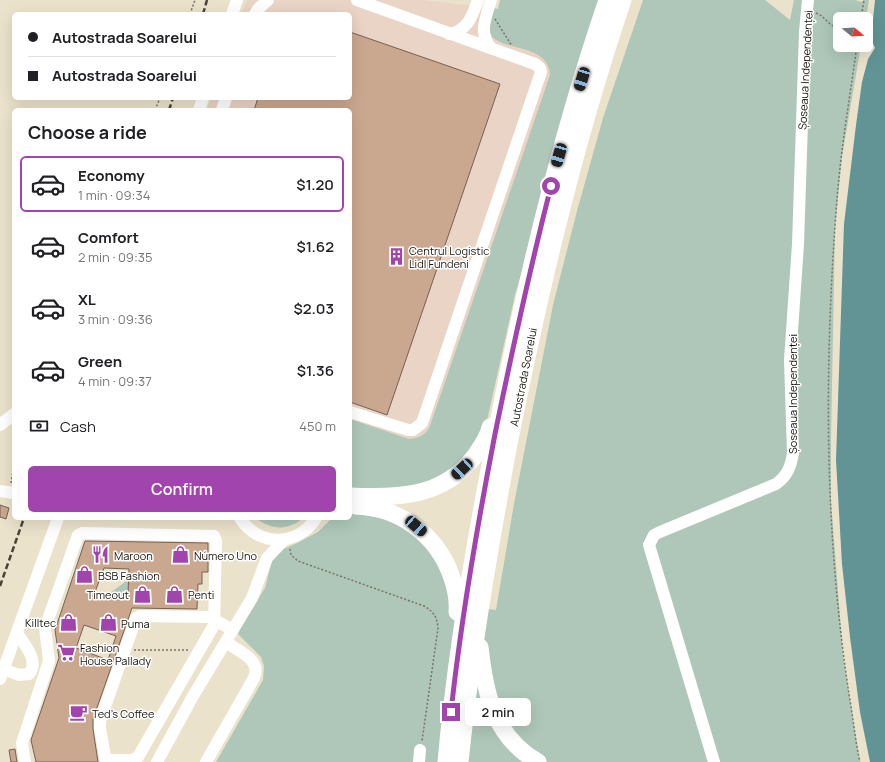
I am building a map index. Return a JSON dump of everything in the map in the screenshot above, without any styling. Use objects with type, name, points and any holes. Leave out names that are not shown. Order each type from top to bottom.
[{"type":"highway","name":"Autostrada Soarelui","points":[[446,762],[454,682],[478,571],[551,186],[607,0]]},
{"type":"highway","name":"Autostrada Soarelui","points":[[521,344],[550,253],[574,158],[623,0]]},
{"type":"highway","points":[[352,496],[400,496],[424,492],[455,476],[470,462],[482,446],[489,430],[504,359],[521,344]]},
{"type":"highway","points":[[352,506],[378,508],[402,518],[416,526],[429,538],[448,565],[455,590],[457,608],[454,638],[454,682]]},
{"type":"highway","name":"Autostrada Soarelui","points":[[460,762],[477,621],[478,571]]},
{"type":"highway","points":[[477,621],[484,681],[494,713],[510,738],[520,749],[538,762]]},
{"type":"street","points":[[233,12],[237,0]]},
{"type":"street","points":[[256,12],[268,0]]},
{"type":"street","points":[[352,413],[408,430],[413,430],[422,423],[541,75],[541,72],[537,66],[357,0]]},
{"type":"street","points":[[449,34],[466,26],[470,21],[478,0]]},
{"type":"street","points":[[490,5],[483,25],[483,31],[484,38],[491,48]]},
{"type":"street","name":"Șoseaua Independenței","points":[[714,762],[649,545],[654,535],[660,532],[776,484],[784,479],[792,462],[790,360],[798,244],[808,5]]},
{"type":"street","points":[[0,425],[12,416]]},
{"type":"street","points":[[17,633],[33,660],[33,668],[29,674],[2,674],[57,520]]},
{"type":"street","points":[[242,520],[251,531],[266,539],[286,540]]},
{"type":"street","points":[[156,762],[255,593],[267,558],[286,540],[299,535],[308,528],[314,520]]},
{"type":"street","points":[[24,762],[22,743],[49,661],[44,628],[77,537],[80,533],[214,536],[216,541],[215,619],[214,625],[136,759],[106,761],[100,723],[124,650],[134,622],[138,616],[209,617],[215,619],[233,630]]},
{"type":"street","points":[[258,535],[267,558]]},
{"type":"street","points":[[206,762],[254,678],[256,670],[256,666],[252,660],[226,642]]},
{"type":"path","points":[[191,12],[195,0]]},
{"type":"path","points":[[862,12],[864,0]]},
{"type":"path","points":[[490,5],[513,44],[509,55]]},
{"type":"path","points":[[808,5],[820,14],[828,24],[833,26]]},
{"type":"path","points":[[856,52],[837,198],[829,327],[827,403],[832,544],[842,645],[860,762]]},
{"type":"path","points":[[8,492],[12,474]]},
{"type":"path","points":[[286,540],[291,555],[298,561],[424,606],[434,614],[438,628],[420,756]]},
{"type":"path","points":[[124,650],[199,650]]},
{"type":"shaded area","points":[[247,0],[423,0],[576,18],[429,446],[352,420],[352,108],[208,108],[210,100],[352,100],[352,12],[242,12]]},
{"type":"green space","points":[[500,0],[603,0],[515,295],[484,434],[455,470],[417,489],[352,491],[352,420],[409,439],[421,436],[430,426],[550,75],[547,64],[541,57],[531,52],[500,42],[493,37],[489,30],[489,22],[493,8],[498,9]]},
{"type":"green space","points":[[643,0],[765,0],[790,20],[794,0],[855,0],[862,2],[863,0],[869,0],[867,12],[833,12],[833,52],[860,52],[842,157],[835,228],[831,501],[843,655],[860,762],[216,762],[263,680],[264,666],[261,657],[237,633],[265,588],[273,557],[279,551],[318,532],[330,520],[352,520],[352,512],[399,522],[433,553],[454,604],[496,610],[514,504],[553,305],[603,118]]},
{"type":"green space","points":[[259,520],[300,520],[285,527],[274,527]]},
{"type":"green space","points":[[129,579],[128,594],[119,600],[106,596]]},
{"type":"water","points":[[875,0],[885,0],[885,762],[870,762],[860,712],[842,564],[836,460],[844,224],[862,82],[868,59],[875,48],[873,44]]},
{"type":"building","name":"Centrul Logistic Lidl Fundeni","points":[[352,33],[500,84],[387,415],[352,403],[352,108],[255,108],[257,100],[352,100]]},
{"type":"building","points":[[0,505],[9,508],[6,519],[0,517]]},
{"type":"building","points":[[85,541],[208,543],[208,572],[202,572],[202,584],[198,584],[197,609],[132,608],[93,719],[98,762],[36,762],[31,740],[59,658],[55,630]],"holes":[[[104,568],[129,569],[128,594],[119,600],[95,592]],[[84,625],[116,636],[108,660],[76,648]]]},
{"type":"building","points":[[15,749],[17,762],[11,762],[9,750]]},
{"type":"railway","points":[[204,12],[207,0]]},
{"type":"railway","points":[[170,108],[172,100]]},
{"type":"railway","points":[[0,586],[23,520]]},
{"type":"place","name":"Centrul Logistic Lidl Fundeni","points":[[396,256]]},
{"type":"place","name":"Maroon","points":[[101,555]]},
{"type":"place","name":"Número Uno","points":[[181,555]]},
{"type":"place","name":"BSB Fashion","points":[[85,575]]},
{"type":"place","name":"Timeout","points":[[142,594]]},
{"type":"place","name":"Penti","points":[[175,594]]},
{"type":"place","name":"Killtec","points":[[69,622]]},
{"type":"place","name":"Puma","points":[[108,623]]},
{"type":"place","name":"Fashion House Pallady","points":[[67,653]]},
{"type":"place","name":"Ted’s Coffee","points":[[79,713]]},
{"type":"route","points":[[451,712],[470,570],[486,480],[523,299],[551,186]]}]
